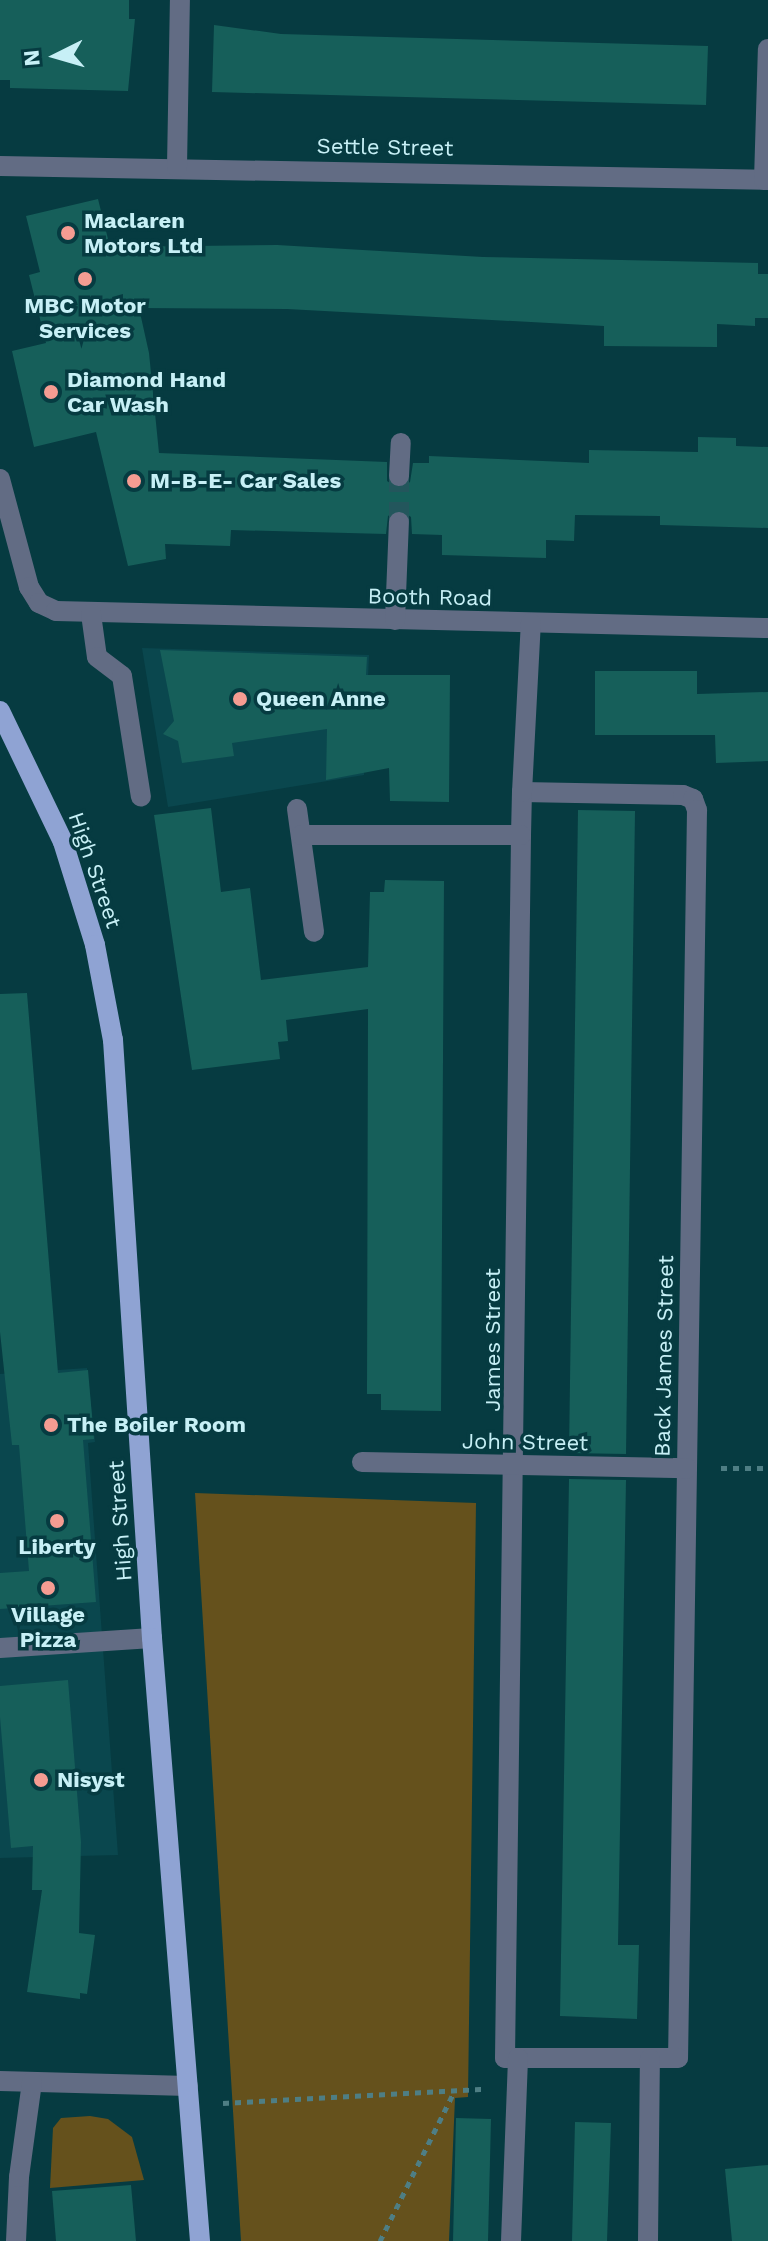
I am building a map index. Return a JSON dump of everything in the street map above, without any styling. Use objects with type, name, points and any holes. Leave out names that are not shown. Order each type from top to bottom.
[{"type":"main road","name":"High Street","points":[[2,718],[63,842],[95,945],[113,1040],[152,1638],[200,2241]]},
{"type":"street","points":[[177,167],[180,0]]},
{"type":"street","points":[[766,180],[768,49]]},
{"type":"street","name":"Settle Street","points":[[0,166],[766,180]]},
{"type":"street","points":[[399,476],[401,443]]},
{"type":"street","name":"Booth Road","points":[[0,479],[19,559],[39,603],[56,611],[768,628]]},
{"type":"street","points":[[395,620],[399,522]]},
{"type":"street","points":[[91,614],[97,657],[122,676],[141,797]]},
{"type":"street","name":"James Street","points":[[511,2241],[521,835],[531,623]]},
{"type":"street","name":"Back James Street","points":[[522,792],[683,795],[693,799],[697,810],[678,2058],[650,2059]]},
{"type":"street","points":[[297,809],[314,932]]},
{"type":"street","points":[[301,835],[521,835]]},
{"type":"street","name":"John Street","points":[[362,1462],[687,1468]]},
{"type":"street","points":[[0,1648],[152,1638]]},
{"type":"street","points":[[512,2058],[650,2059],[648,2241]]},
{"type":"street","points":[[0,2081],[188,2095]]},
{"type":"street","points":[[16,2241],[19,2177],[32,2082]]},
{"type":"path","points":[[687,1468],[768,1468]]},
{"type":"path","points":[[188,2095],[484,2089],[512,2058]]},
{"type":"path","points":[[380,2241],[455,2091]]},
{"type":"shaded area","points":[[142,648],[369,655],[364,775],[168,807]]},
{"type":"shaded area","points":[[87,1368],[95,1442],[88,1443],[118,1855],[0,1858],[0,1374]]},
{"type":"shaded area","points":[[195,1493],[476,1503],[468,2097],[455,2098],[449,2241],[241,2241]]},
{"type":"shaded area","points":[[90,2116],[108,2119],[132,2137],[144,2180],[50,2188],[53,2128],[61,2118]]},
{"type":"building","points":[[0,0],[129,0],[129,19],[135,19],[128,91],[10,88],[10,80],[0,80]]},
{"type":"building","points":[[214,25],[281,34],[708,46],[706,105],[212,92]]},
{"type":"building","points":[[98,199],[110,247],[277,245],[483,257],[758,263],[758,274],[768,274],[768,318],[755,318],[755,326],[717,324],[717,347],[604,346],[604,326],[287,309],[139,308],[149,353],[159,453],[387,462],[387,481],[399,489],[410,482],[413,463],[429,463],[429,456],[589,463],[589,450],[698,452],[698,437],[736,438],[736,446],[768,447],[768,528],[660,525],[660,516],[575,515],[574,541],[546,540],[546,558],[442,555],[442,535],[412,534],[411,517],[399,509],[388,516],[386,534],[231,530],[230,546],[165,544],[166,559],[128,566],[96,432],[34,447],[12,351],[46,343],[29,275],[40,272],[26,216]]},
{"type":"building","points":[[160,650],[367,657],[366,675],[450,675],[449,802],[390,801],[389,768],[326,780],[327,729],[232,743],[234,756],[182,763],[178,741],[163,734],[174,721]]},
{"type":"building","points":[[595,671],[697,671],[697,694],[768,692],[768,761],[716,763],[715,735],[595,735]]},
{"type":"building","points":[[211,808],[221,892],[250,888],[261,980],[368,967],[370,892],[384,892],[385,880],[444,881],[441,1411],[381,1410],[381,1394],[367,1394],[368,1009],[286,1020],[288,1041],[278,1042],[280,1059],[192,1070],[154,815]]},
{"type":"building","points":[[578,810],[635,811],[626,1454],[569,1453]]},
{"type":"building","points":[[27,993],[58,1373],[88,1370],[94,1439],[83,1440],[96,1602],[0,1609],[0,1573],[29,1571],[19,1445],[12,1445],[0,1332],[0,994]]},
{"type":"building","points":[[569,1479],[626,1480],[618,1945],[639,1945],[637,2019],[560,2016]]},
{"type":"building","points":[[68,1680],[81,1842],[79,1933],[95,1935],[87,1994],[80,1993],[80,1999],[27,1992],[42,1890],[32,1890],[33,1846],[11,1848],[0,1717],[0,1686]]},
{"type":"building","points":[[456,2118],[491,2119],[488,2241],[453,2241]]},
{"type":"building","points":[[575,2122],[611,2123],[607,2241],[572,2241]]},
{"type":"building","points":[[768,2165],[768,2241],[732,2241],[725,2169]]},
{"type":"building","points":[[131,2185],[136,2241],[56,2241],[52,2191]]},
{"type":"tunnel","points":[[399,476],[399,522]]},
{"type":"place","name":"Maclaren Motors Ltd","points":[[68,233]]},
{"type":"place","name":"MBC Motor Services","points":[[85,279]]},
{"type":"place","name":"Diamond Hand Car Wash","points":[[51,392]]},
{"type":"place","name":"M-B-E- Car Sales","points":[[134,481]]},
{"type":"place","name":"Queen Anne","points":[[240,699]]},
{"type":"place","name":"The Boiler Room","points":[[51,1425]]},
{"type":"place","name":"Liberty","points":[[57,1521]]},
{"type":"place","name":"Village Pizza","points":[[48,1588]]},
{"type":"place","name":"Nisyst","points":[[41,1780]]}]
